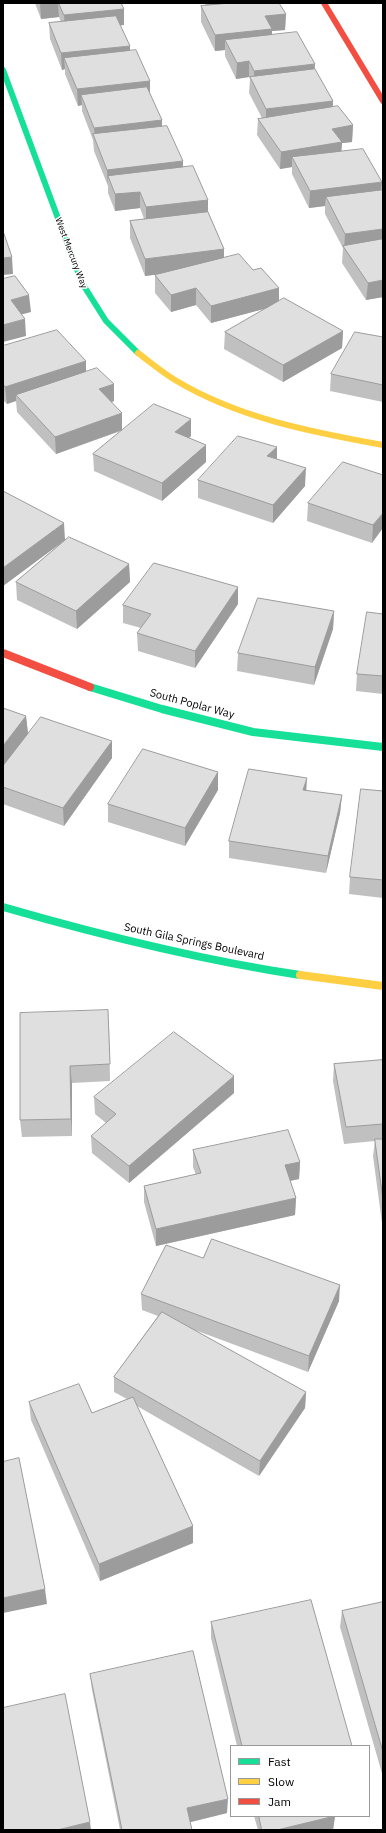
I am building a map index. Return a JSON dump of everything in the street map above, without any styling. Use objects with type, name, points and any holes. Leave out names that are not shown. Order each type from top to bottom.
[{"type":"street","points":[[324,3],[383,101]]},
{"type":"street","name":"West Mercury Way","points":[[3,70],[76,270],[87,295],[104,321],[134,350],[177,381],[228,405],[291,427],[342,439],[383,445]]},
{"type":"street","name":"South Poplar Way","points":[[3,653],[87,686],[162,709],[253,732],[383,747]]},
{"type":"street","name":"South Gila Springs Boulevard","points":[[3,907],[76,928],[260,969],[383,986]]},
{"type":"building","points":[[59,3],[121,3],[124,9],[64,15]]},
{"type":"building","points":[[230,3],[279,3],[286,14],[265,16],[272,29],[215,35],[201,6]]},
{"type":"building","points":[[116,16],[130,46],[61,53],[49,23]]},
{"type":"building","points":[[297,32],[315,64],[254,71],[249,61],[237,63],[225,40]]},
{"type":"building","points":[[136,50],[150,81],[77,89],[64,58]]},
{"type":"building","points":[[315,69],[333,101],[266,109],[250,77]]},
{"type":"building","points":[[147,87],[162,120],[94,128],[81,95]]},
{"type":"building","points":[[338,106],[353,125],[332,129],[342,142],[281,152],[258,119]]},
{"type":"building","points":[[167,126],[183,161],[107,170],[93,134]]},
{"type":"building","points":[[363,149],[382,182],[310,191],[292,157]]},
{"type":"building","points":[[193,166],[208,200],[146,207],[140,192],[115,194],[108,176]]},
{"type":"building","points":[[383,190],[383,229],[345,234],[326,197]]},
{"type":"building","points":[[208,212],[224,249],[145,259],[130,221]]},
{"type":"building","points":[[3,231],[12,257],[3,258]]},
{"type":"building","points":[[383,239],[383,280],[368,283],[343,246]]},
{"type":"building","points":[[239,254],[253,270],[261,268],[279,288],[211,306],[196,288],[171,295],[155,275]]},
{"type":"building","points":[[15,276],[29,295],[11,300],[25,319],[3,325],[3,279]]},
{"type":"building","points":[[284,298],[343,331],[283,365],[225,332]]},
{"type":"building","points":[[57,330],[86,361],[5,387],[3,384],[3,346]]},
{"type":"building","points":[[355,332],[383,337],[383,385],[331,374]]},
{"type":"building","points":[[97,368],[114,384],[99,389],[122,413],[55,437],[16,395]]},
{"type":"building","points":[[154,404],[191,419],[175,432],[206,445],[162,483],[93,454]]},
{"type":"building","points":[[238,436],[277,447],[267,456],[306,468],[273,505],[198,480]]},
{"type":"building","points":[[343,462],[383,475],[383,513],[373,525],[308,503]]},
{"type":"building","points":[[3,491],[64,523],[3,568]]},
{"type":"building","points":[[69,537],[129,564],[76,611],[16,582]]},
{"type":"building","points":[[154,563],[238,587],[195,651],[137,633],[151,614],[123,605]]},
{"type":"building","points":[[258,598],[334,611],[315,667],[238,653]]},
{"type":"building","points":[[367,612],[383,614],[383,676],[357,674]]},
{"type":"building","points":[[3,708],[26,716],[3,746]]},
{"type":"building","points":[[41,717],[112,741],[63,808],[3,787],[3,766]]},
{"type":"building","points":[[143,749],[218,772],[185,828],[108,804]]},
{"type":"building","points":[[249,769],[307,778],[303,790],[342,795],[328,856],[229,841]]},
{"type":"building","points":[[361,789],[383,791],[383,880],[350,877]]},
{"type":"building","points":[[108,1010],[110,1064],[70,1066],[71,1119],[20,1120],[20,1013]]},
{"type":"building","points":[[174,1032],[234,1076],[129,1166],[91,1136],[116,1114],[94,1097]]},
{"type":"building","points":[[383,1060],[383,1124],[346,1127],[334,1064]]},
{"type":"building","points":[[288,1130],[300,1162],[285,1165],[296,1198],[156,1229],[144,1186],[201,1173],[193,1150]]},
{"type":"building","points":[[375,1139],[383,1139],[383,1199]]},
{"type":"building","points":[[212,1239],[340,1285],[309,1356],[141,1294],[166,1245],[203,1258]]},
{"type":"building","points":[[162,1312],[306,1392],[260,1461],[114,1377]]},
{"type":"building","points":[[79,1384],[92,1413],[133,1397],[193,1526],[99,1564],[29,1402]]},
{"type":"building","points":[[19,1458],[45,1589],[3,1598],[3,1462]]},
{"type":"building","points":[[311,1600],[352,1745],[242,1745],[211,1622]]},
{"type":"building","points":[[383,1602],[383,1752],[342,1611]]},
{"type":"building","points":[[193,1651],[228,1799],[187,1808],[192,1830],[122,1830],[90,1674]]},
{"type":"building","points":[[65,1694],[90,1822],[57,1830],[3,1830],[3,1708]]},
{"type":"building","points":[[259,1817],[331,1817],[277,1830],[262,1830]]},
{"type":"traffic: fast","points":[[3,70],[82,283],[93,303],[106,321],[121,338],[138,353]]},
{"type":"traffic: fast","points":[[90,687],[162,709],[253,732],[383,747]]},
{"type":"traffic: fast","points":[[3,907],[76,928],[260,969],[300,975]]},
{"type":"traffic: slow","points":[[138,353],[175,380],[199,393],[249,414],[302,429],[383,445]]},
{"type":"traffic: slow","points":[[300,975],[383,986]]},
{"type":"traffic: jam","points":[[324,3],[383,101]]},
{"type":"traffic: jam","points":[[3,653],[90,687]]}]
